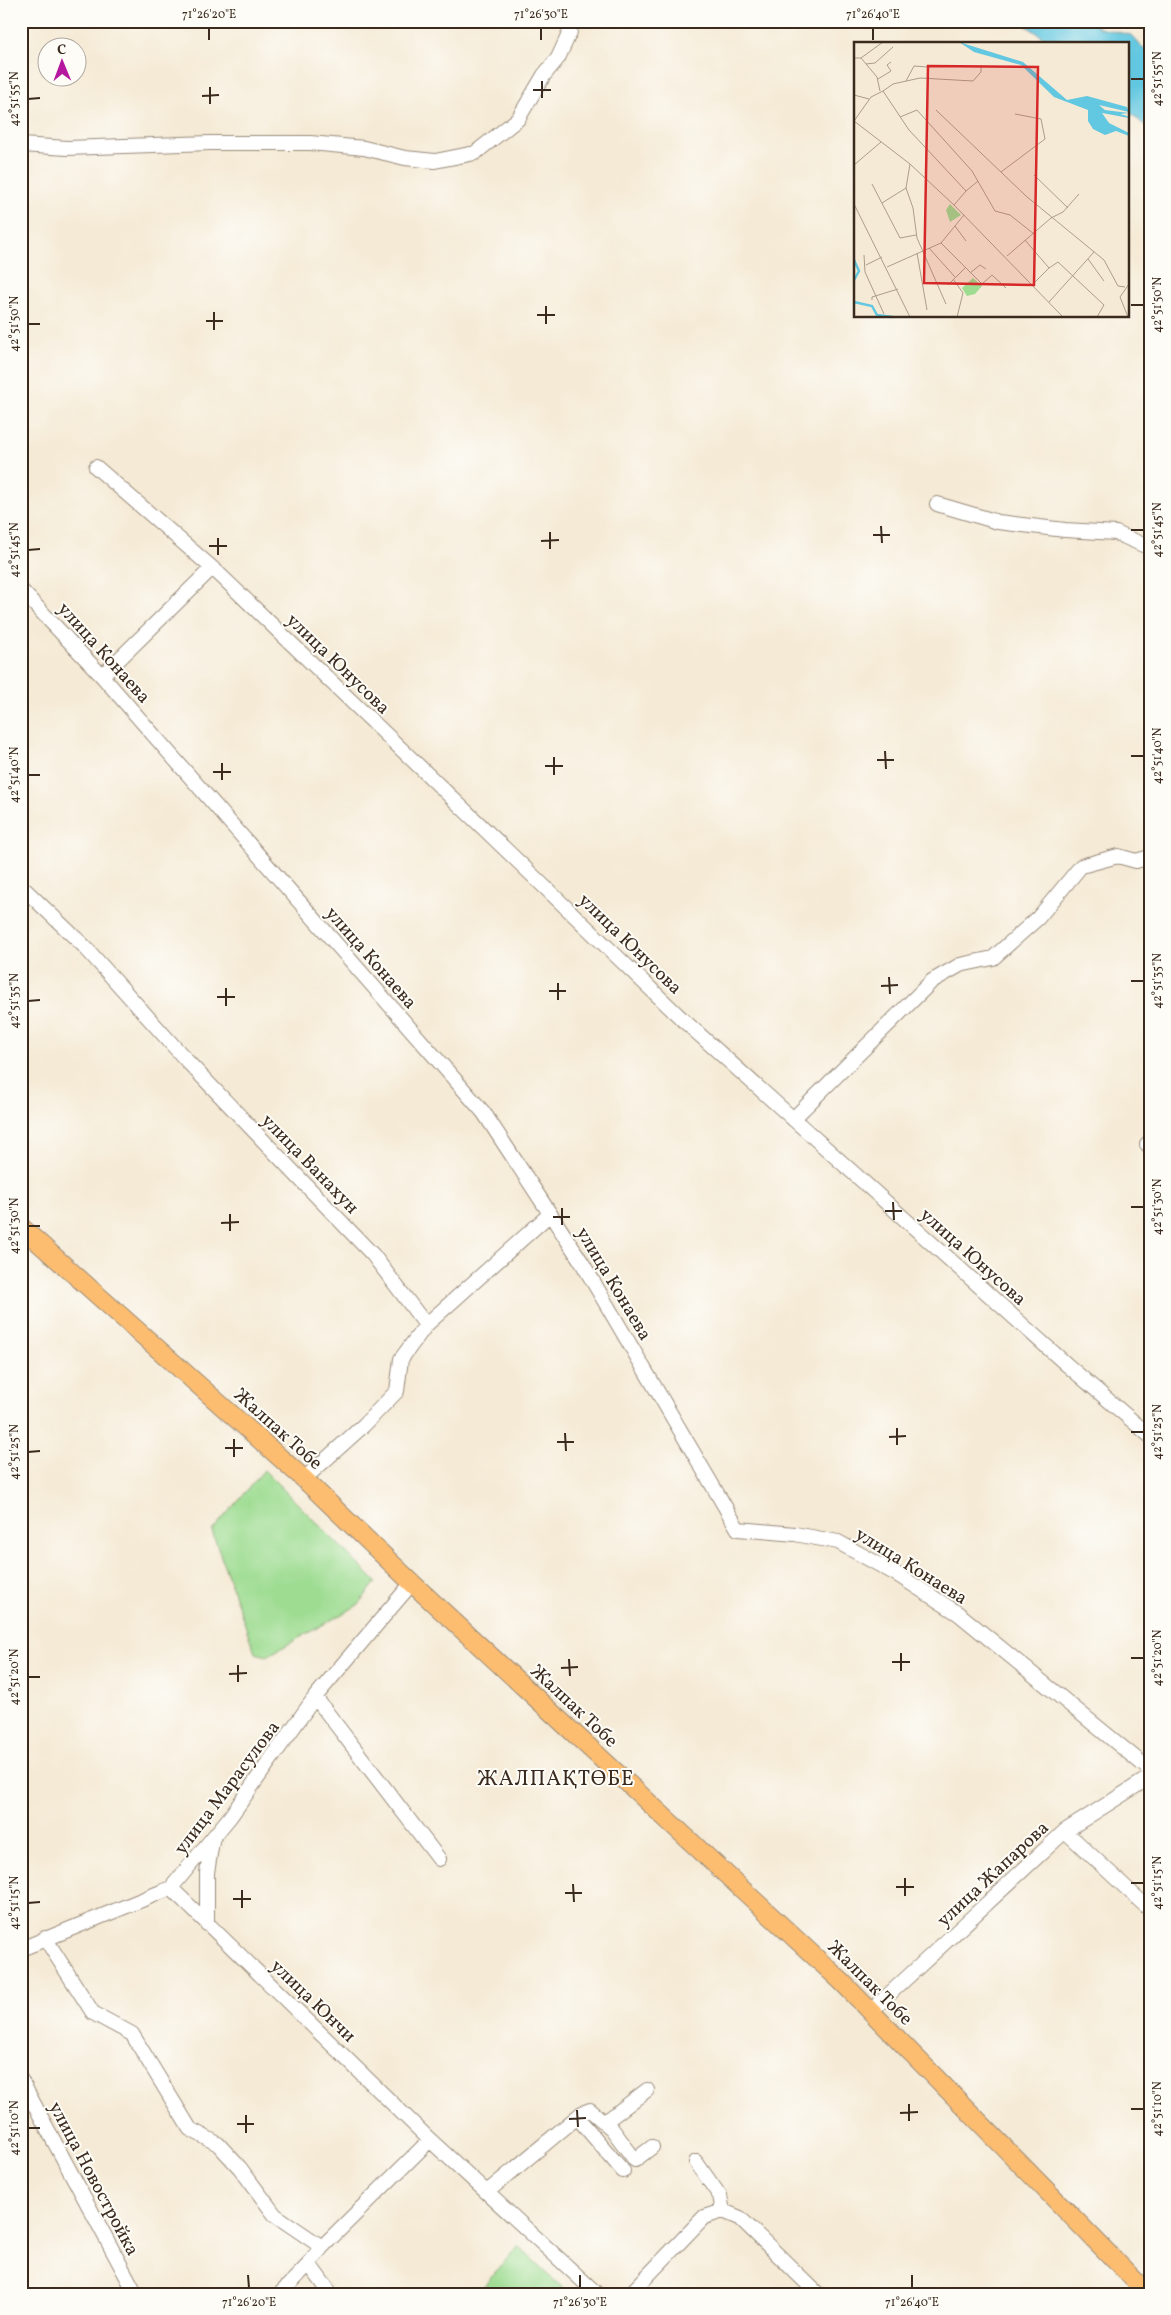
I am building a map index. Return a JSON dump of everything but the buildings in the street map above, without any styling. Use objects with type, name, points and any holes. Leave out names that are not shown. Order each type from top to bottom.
[{"type":"main road","name":"Жалпак Тобе","points":[[21,1227],[304,1479],[412,1583],[871,2011],[1148,2294]]},
{"type":"street","points":[[21,145],[67,148],[210,143],[310,143],[364,148],[405,158],[435,161],[475,153],[518,120],[544,76],[558,58],[570,32],[569,21]]},
{"type":"street","name":"улица Юнусова","points":[[96,467],[212,568],[682,1019],[1066,1364],[1150,1436]]},
{"type":"street","points":[[937,504],[998,522],[1065,530],[1116,533],[1150,548]]},
{"type":"street","points":[[102,676],[212,568]]},
{"type":"street","name":"улица Конаева","points":[[21,590],[102,676],[484,1113],[586,1269],[738,1530],[794,1534],[838,1542],[898,1575],[958,1614],[1150,1770]]},
{"type":"street","points":[[793,1119],[932,981],[960,965],[993,958],[1038,918],[1081,866],[1118,856],[1136,861],[1150,857]]},
{"type":"street","name":"улица Ванахун","points":[[21,886],[84,946],[188,1062],[374,1255],[426,1325]]},
{"type":"street","points":[[304,1479],[364,1425],[397,1391],[401,1359],[426,1325],[550,1214]]},
{"type":"street","name":"улица Марасулова","points":[[21,1949],[171,1888],[212,1840],[315,1697],[412,1583]]},
{"type":"street","points":[[315,1697],[439,1859]]},
{"type":"street","name":"улица Жапарова","points":[[871,2011],[1066,1831],[1150,1777]]},
{"type":"street","points":[[1066,1831],[1150,1910]]},
{"type":"street","points":[[207,1924],[208,1873],[212,1840]]},
{"type":"street","name":"улица Юнчи","points":[[171,1888],[430,2140],[596,2294]]},
{"type":"street","points":[[45,1938],[93,2013],[132,2034],[190,2129],[218,2144],[240,2168],[275,2214],[322,2246]]},
{"type":"street","name":"улица Новостройка","points":[[21,2080],[136,2294]]},
{"type":"street","points":[[604,2122],[647,2090]]},
{"type":"street","points":[[487,2192],[577,2117],[590,2110],[604,2122],[635,2160],[652,2147]]},
{"type":"street","points":[[577,2117],[623,2171]]},
{"type":"street","points":[[280,2294],[309,2264],[322,2246],[430,2140]]},
{"type":"street","points":[[696,2162],[720,2196],[723,2212]]},
{"type":"street","points":[[630,2294],[704,2217],[723,2212],[740,2218],[818,2294]]},
{"type":"street","points":[[309,2264],[331,2294]]},
{"type":"green space","points":[[264,1470],[376,1582],[358,1605],[267,1656],[255,1653],[212,1531]]},
{"type":"green space","points":[[518,2246],[569,2294],[477,2294]]},
{"type":"water","points":[[1019,21],[1089,21],[1100,28],[1131,35],[1150,56],[1150,130],[1128,111],[1128,42],[1051,42]]},
{"type":"district","name":"ЖАЛПАҚТӨБЕ","points":[[556,1778]]}]
